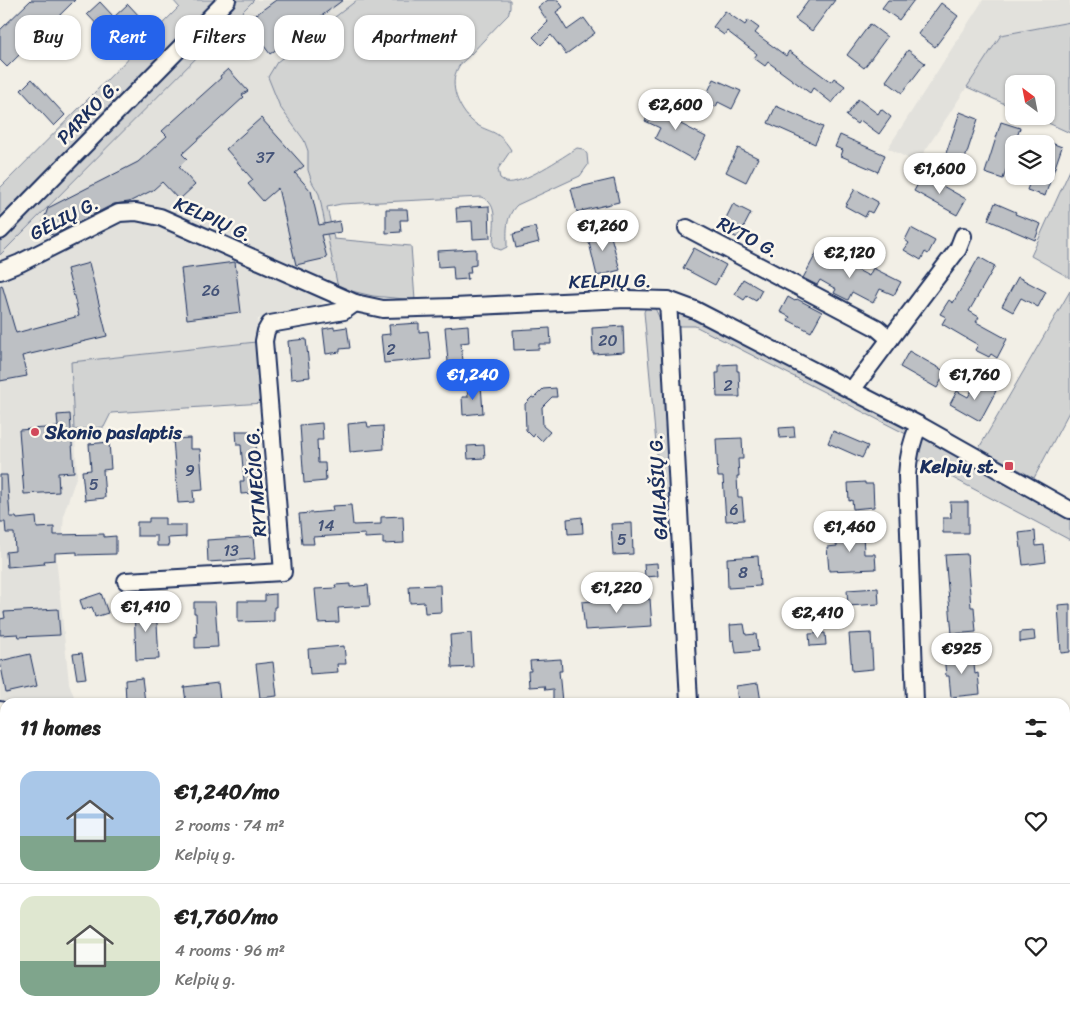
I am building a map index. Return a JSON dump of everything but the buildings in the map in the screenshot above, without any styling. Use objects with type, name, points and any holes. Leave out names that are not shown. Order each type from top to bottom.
[{"type":"street","name":"PARKO G.","points":[[0,231],[226,0]]},
{"type":"street","name":"KELPIŲ G.","points":[[119,213],[136,212],[160,217],[355,303],[383,309],[626,299],[668,300],[695,310],[852,390],[1070,510]]},
{"type":"street","name":"GĖLIŲ G.","points":[[0,271],[20,263],[119,213]]},
{"type":"street","name":"RYTO G.","points":[[687,228],[876,328],[890,339]]},
{"type":"street","points":[[852,390],[958,249],[963,236]]},
{"type":"street","name":"GAILAŠIŲ G.","points":[[668,300],[689,698]]},
{"type":"street","name":"RYTMEČIO G.","points":[[126,582],[282,572],[264,341],[266,331],[270,324],[344,311],[355,303]]},
{"type":"street","points":[[915,698],[907,476],[908,456],[918,425]]},
{"type":"shaded area","points":[[173,0],[254,0],[239,15],[175,15],[175,60],[194,60],[0,255],[0,188],[127,60],[165,60],[165,21],[179,7]]},
{"type":"shaded area","points":[[254,0],[357,0],[339,15],[274,15],[274,60],[306,60],[277,98],[280,107],[304,140],[308,151],[308,170],[319,194],[338,288],[317,309],[258,319],[256,342],[71,362],[77,475],[64,513],[62,545],[55,547],[69,683],[75,698],[0,698],[0,255],[194,60],[264,60],[264,15],[239,15]]},
{"type":"shaded area","points":[[357,0],[510,0],[508,15],[475,50],[475,15],[354,15],[354,60],[464,60],[460,64],[455,75],[456,96],[463,110],[472,121],[496,134],[511,150],[498,169],[500,178],[506,182],[522,180],[577,148],[583,149],[587,154],[588,165],[580,176],[517,205],[510,214],[507,230],[507,247],[501,250],[495,248],[493,244],[494,216],[491,204],[481,197],[341,204],[327,207],[334,239],[411,246],[415,300],[373,296],[338,288],[319,194],[308,170],[308,151],[304,140],[280,107],[268,77],[280,60],[344,60],[344,15],[338,15]]},
{"type":"shaded area","points":[[983,0],[1070,0],[1070,22],[1001,35],[917,163],[888,148]]},
{"type":"shaded area","points":[[1070,22],[1070,133],[1053,125],[1055,125],[1055,75],[1005,75],[1005,104],[967,87],[1001,35]]},
{"type":"shaded area","points":[[1070,170],[1070,278],[1031,256]]},
{"type":"shaded area","points":[[1070,291],[1070,410],[1034,478],[979,448]]},
{"type":"shaded area","points":[[647,305],[654,306],[660,319],[674,506],[666,507],[661,499],[644,312]]},
{"type":"shaded area","points":[[681,312],[695,314],[1070,515],[1070,540],[919,460],[906,443],[906,434],[695,326],[674,326],[675,317]]},
{"type":"shaded area","points":[[256,342],[263,403],[111,413],[104,427],[74,430],[71,362]]},
{"type":"place","name":"Skonio paslaptis","points":[[35,432]]},
{"type":"place","name":"Kelpių st.","points":[[1009,466]]}]
